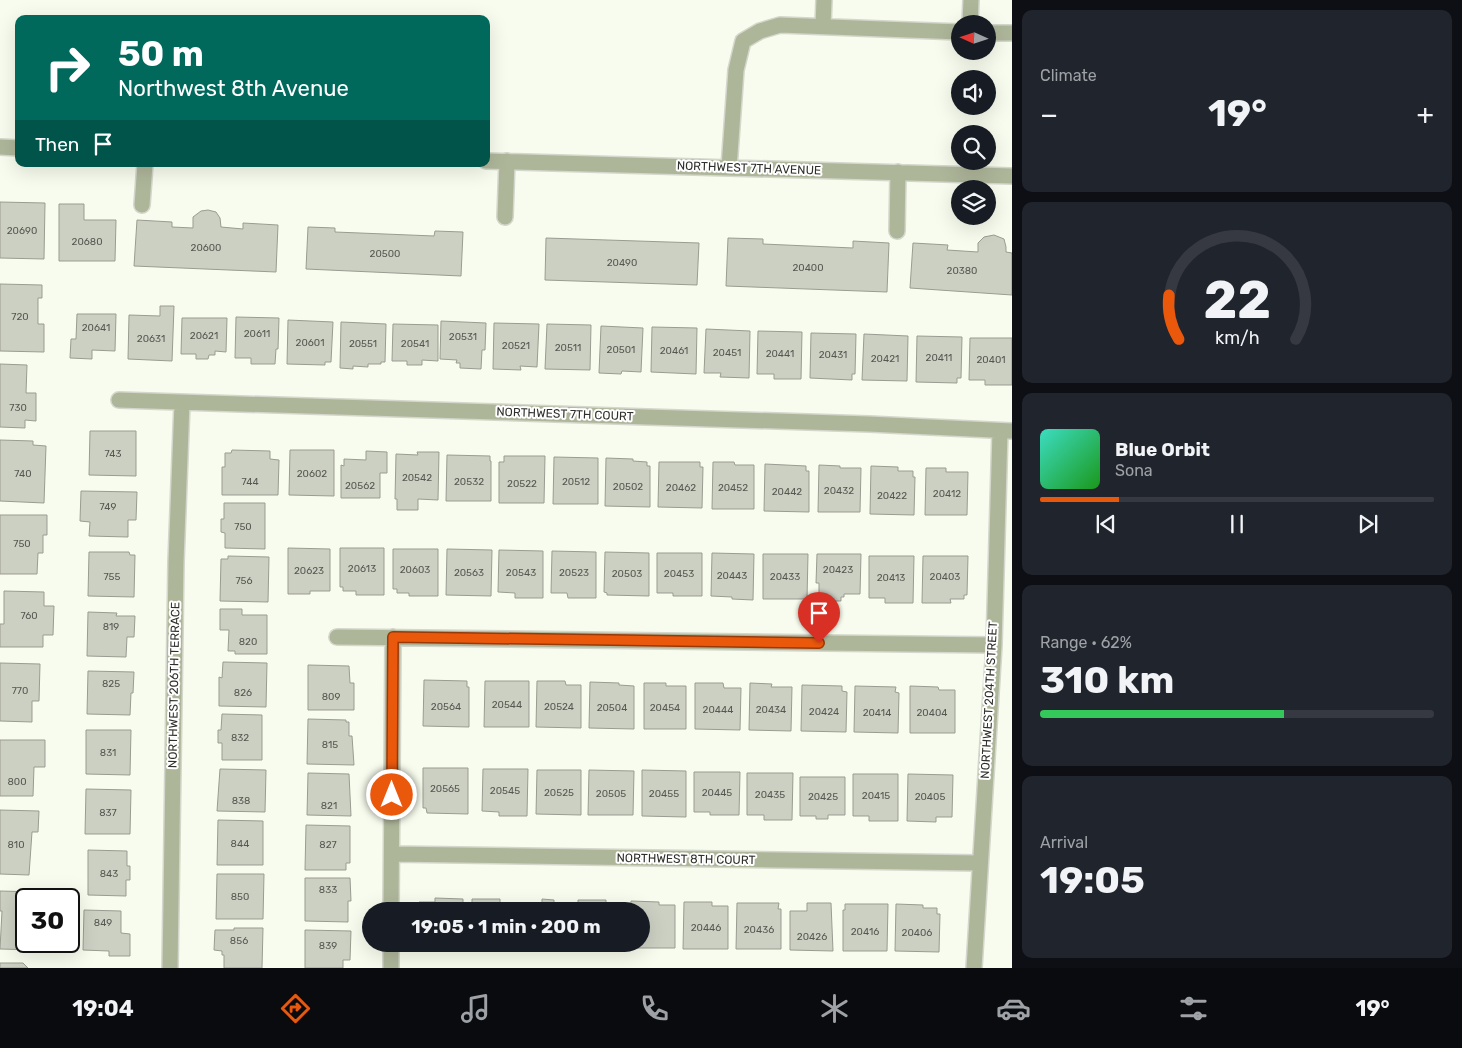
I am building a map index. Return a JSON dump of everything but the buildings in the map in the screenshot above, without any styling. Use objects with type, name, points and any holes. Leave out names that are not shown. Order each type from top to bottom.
[{"type":"street","points":[[823,26],[824,0]]},
{"type":"street","points":[[970,15],[971,0]]},
{"type":"street","points":[[729,168],[736,70],[743,41],[760,30],[780,25],[951,32]]},
{"type":"street","points":[[996,33],[1012,33]]},
{"type":"street","points":[[0,147],[15,148]]},
{"type":"street","name":"NORTHWEST 7TH AVENUE","points":[[490,161],[1012,176]]},
{"type":"street","points":[[505,218],[507,161]]},
{"type":"street","points":[[142,205],[144,167]]},
{"type":"street","points":[[897,230],[898,172]]},
{"type":"street","name":"NORTHWEST 7TH COURT","points":[[118,400],[859,423],[1006,431]]},
{"type":"street","name":"NORTHWEST 206TH TERRACE","points":[[170,968],[176,572],[182,402]]},
{"type":"street","name":"NORTHWEST 204TH STREET","points":[[974,968],[1006,431]]},
{"type":"street","points":[[337,637],[994,645]]},
{"type":"street","points":[[391,902],[393,637]]},
{"type":"street","name":"NORTHWEST 8TH COURT","points":[[392,854],[979,863]]},
{"type":"street","points":[[391,952],[391,968]]},
{"type":"route","points":[[392,795],[393,637],[819,643]]}]
